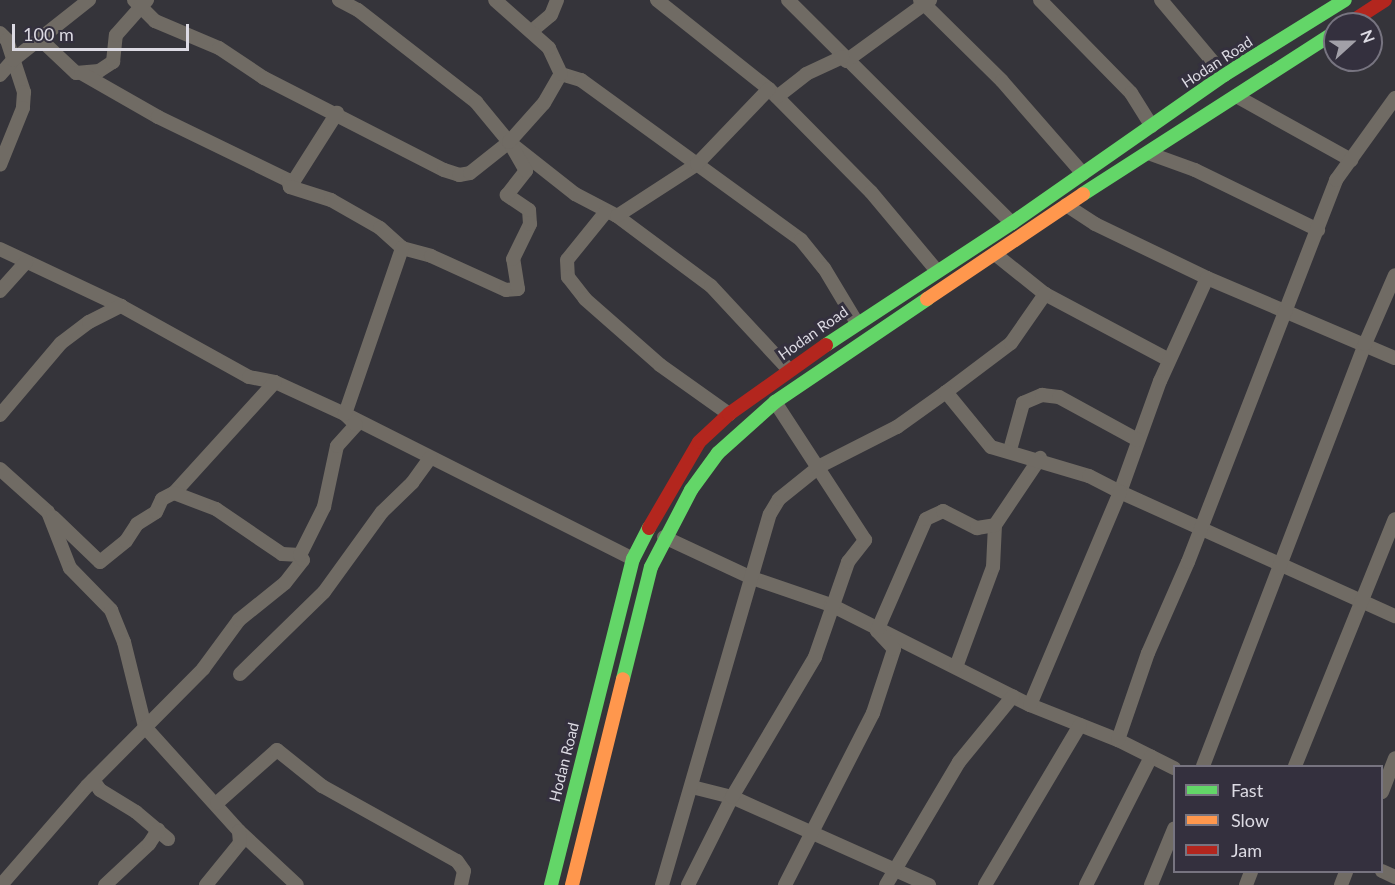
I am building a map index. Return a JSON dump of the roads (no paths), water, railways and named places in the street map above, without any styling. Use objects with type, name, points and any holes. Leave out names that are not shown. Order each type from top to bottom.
[{"type":"main road","name":"Hodan Road","points":[[551,885],[633,560],[685,462],[699,442],[729,414],[857,323],[1012,223],[1224,75],[1345,0]]},
{"type":"main road","points":[[1366,12],[1385,0]]},
{"type":"main road","points":[[572,885],[635,618],[664,537],[718,453],[775,402],[1066,206],[1323,40]]},
{"type":"street","points":[[0,75],[13,60],[89,0]]},
{"type":"street","points":[[290,187],[331,200],[380,228],[402,248],[431,256],[506,290],[518,289],[513,259],[530,224],[529,210],[507,195],[526,171],[509,142],[476,102],[358,10],[339,0]]},
{"type":"street","points":[[495,0],[533,30],[549,48],[561,74],[581,80],[801,240],[824,268],[857,323]]},
{"type":"street","points":[[533,30],[551,15],[557,0]]},
{"type":"street","points":[[657,0],[773,93],[871,192],[937,271]]},
{"type":"street","points":[[788,0],[844,59],[1012,223]]},
{"type":"street","points":[[1040,0],[1131,93],[1152,126]]},
{"type":"street","points":[[1161,0],[1224,75]]},
{"type":"street","points":[[729,414],[660,365],[585,299],[568,277],[567,260],[611,214],[697,164],[773,93],[806,74],[844,59],[925,1],[1002,81],[1083,174]]},
{"type":"street","points":[[81,73],[99,71],[113,62],[116,35],[140,2],[155,21],[219,48],[264,78],[337,113],[404,151],[459,175],[470,173],[509,142],[543,103],[561,74]]},
{"type":"street","points":[[0,33],[7,40],[24,92],[23,108],[0,165]]},
{"type":"street","points":[[41,40],[81,73],[158,117],[288,180],[290,187]]},
{"type":"street","points":[[1236,96],[1352,160]]},
{"type":"street","points":[[1118,740],[1148,653],[1202,527],[1336,180],[1395,98]]},
{"type":"street","points":[[290,187],[337,113]]},
{"type":"street","points":[[509,142],[711,286],[789,370]]},
{"type":"street","points":[[1148,153],[1195,170],[1318,230]]},
{"type":"street","points":[[1066,206],[1095,224],[1207,278],[1395,358]]},
{"type":"street","points":[[345,414],[402,248]]},
{"type":"street","points":[[0,249],[121,306],[249,377],[275,382],[345,414],[633,560]]},
{"type":"street","points":[[995,254],[1045,294],[1169,360]]},
{"type":"street","points":[[0,291],[26,262]]},
{"type":"street","points":[[1203,765],[1365,344],[1395,275]]},
{"type":"street","points":[[1030,705],[1120,492],[1169,360],[1207,278]]},
{"type":"street","points":[[662,885],[770,514],[779,499],[820,466],[897,427],[1011,343],[1045,294]]},
{"type":"street","points":[[0,415],[61,344],[89,322],[121,306]]},
{"type":"street","points":[[0,469],[100,562],[126,541],[137,524],[156,512],[162,499],[174,493],[275,382]]},
{"type":"street","points":[[946,392],[972,428],[991,447],[1040,458],[1089,476],[1395,616]]},
{"type":"street","points":[[1010,450],[1023,403],[1042,395],[1059,397],[1138,440]]},
{"type":"street","points":[[688,885],[732,797],[808,671],[848,562],[865,540],[820,466],[775,402]]},
{"type":"street","points":[[300,555],[318,525],[337,446],[356,425],[345,414]]},
{"type":"street","points":[[240,674],[324,592],[382,512],[412,483],[430,458]]},
{"type":"street","points":[[956,667],[993,567],[995,525],[1040,458]]},
{"type":"street","points":[[174,493],[216,509],[282,554],[300,555]]},
{"type":"street","points":[[43,507],[51,517],[70,568],[105,601],[116,620],[145,727],[174,763],[217,803],[239,831],[297,885]]},
{"type":"street","points":[[877,631],[926,519],[943,511],[977,528],[995,525]]},
{"type":"street","points":[[1294,765],[1364,602],[1395,519]]},
{"type":"street","points":[[664,537],[752,578],[831,605],[877,631],[956,667],[1030,705],[1118,740],[1173,768]]},
{"type":"street","points":[[1,885],[93,780],[208,664],[239,620],[295,573],[303,560],[300,555]]},
{"type":"street","points":[[785,885],[860,742],[880,695],[894,649],[877,631]]},
{"type":"street","points":[[886,885],[954,770],[1013,696]]},
{"type":"street","points":[[985,885],[1080,725]]},
{"type":"street","points":[[217,803],[277,750],[322,786],[457,861],[464,871],[461,885]]},
{"type":"street","points":[[1086,885],[1151,757]]},
{"type":"street","points":[[1383,789],[1395,758]]},
{"type":"street","points":[[93,780],[100,790],[163,835],[149,844],[105,885]]},
{"type":"street","points":[[692,787],[732,797],[811,835],[897,869],[928,885]]},
{"type":"street","points":[[206,885],[240,843],[239,831]]},
{"type":"street","points":[[1151,885],[1173,832]]}]
